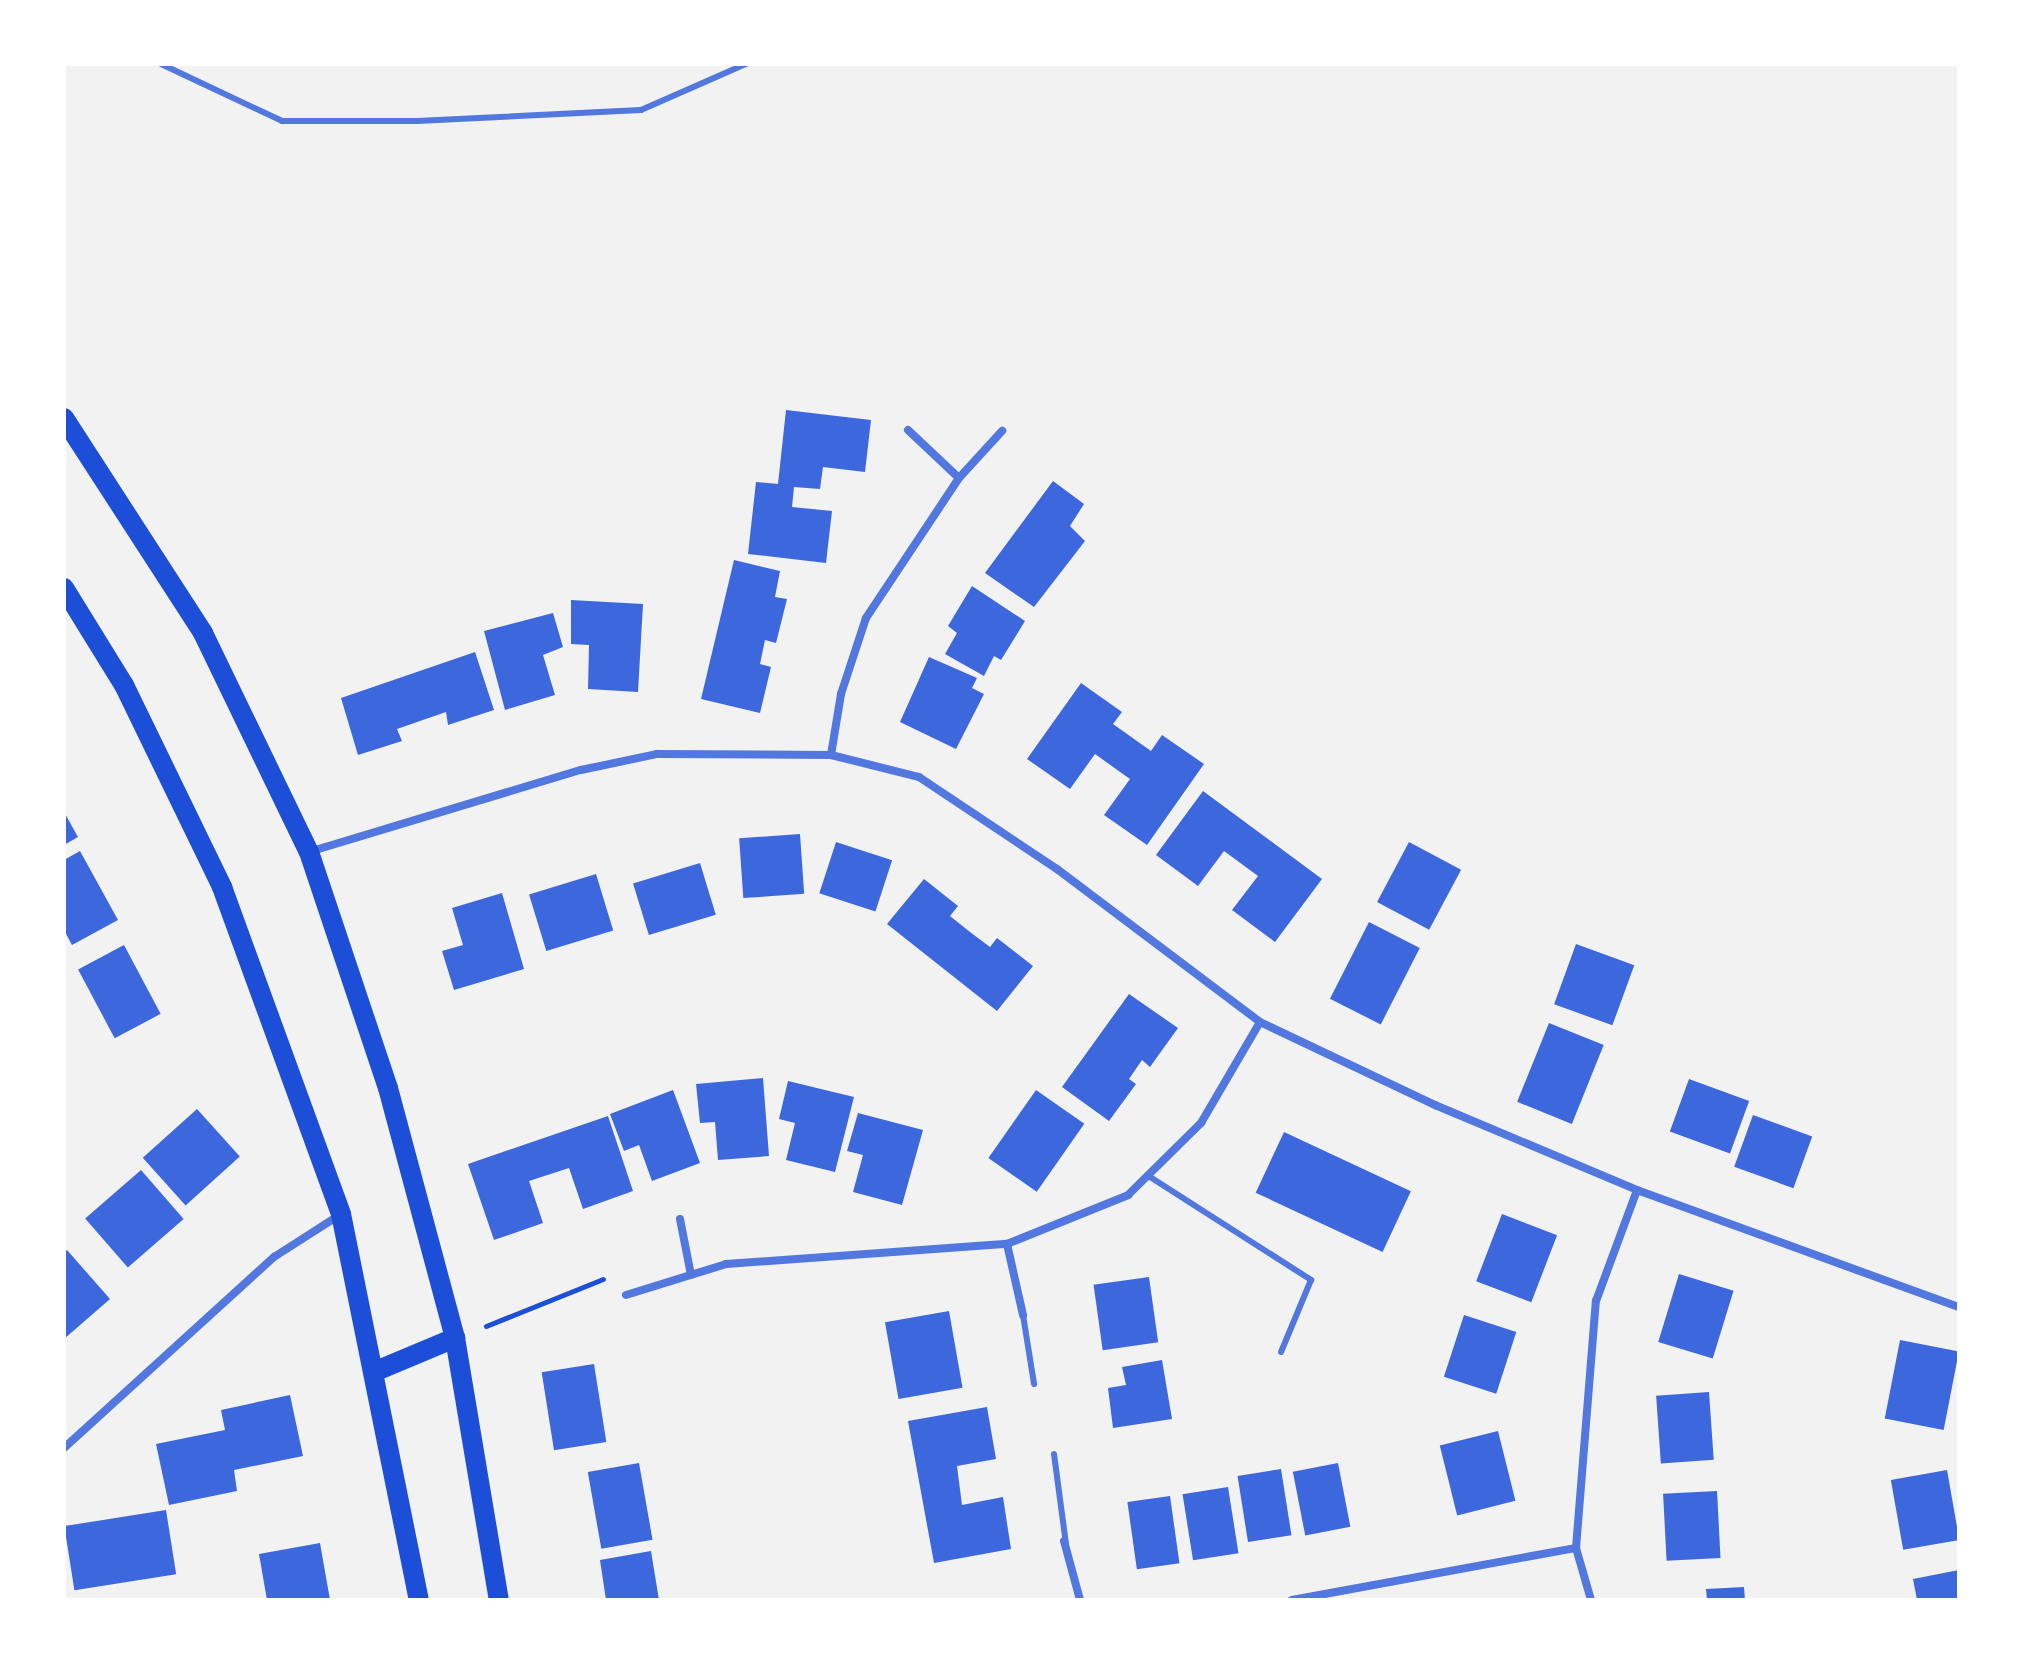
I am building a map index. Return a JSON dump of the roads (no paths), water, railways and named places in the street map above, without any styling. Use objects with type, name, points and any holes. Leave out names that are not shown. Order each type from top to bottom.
[{"type":"main road","points":[[64,418],[203,633],[309,852],[388,1088],[455,1338],[499,1600]]},
{"type":"main road","points":[[64,588],[124,685],[222,887],[341,1214],[376,1371],[419,1600]]},
{"type":"main road","points":[[376,1371],[455,1338]]},
{"type":"street","points":[[908,430],[959,478]]},
{"type":"street","points":[[831,755],[841,694],[866,618],[959,478],[1002,431]]},
{"type":"street","points":[[309,852],[581,770],[657,754],[831,755],[919,777],[1057,869],[1260,1022],[1435,1105],[1637,1190],[1959,1307]]},
{"type":"street","points":[[626,1295],[726,1264],[1007,1244],[1128,1195],[1201,1123],[1260,1022]]},
{"type":"street","points":[[1591,1600],[1576,1548],[1596,1301],[1637,1190]]},
{"type":"street","points":[[64,1448],[274,1257],[341,1214]]},
{"type":"street","points":[[680,1219],[691,1275]]},
{"type":"street","points":[[1007,1244],[1023,1315]]},
{"type":"street","points":[[1065,1545],[1080,1600]]},
{"type":"street","points":[[1292,1600],[1576,1548]]},
{"type":"lane","points":[[161,64],[282,121],[402,121],[641,110],[746,64]]},
{"type":"lane","points":[[1147,1175],[1311,1280],[1281,1352]]},
{"type":"lane","points":[[1023,1315],[1034,1384]]},
{"type":"lane","points":[[1054,1454],[1065,1545]]}]
